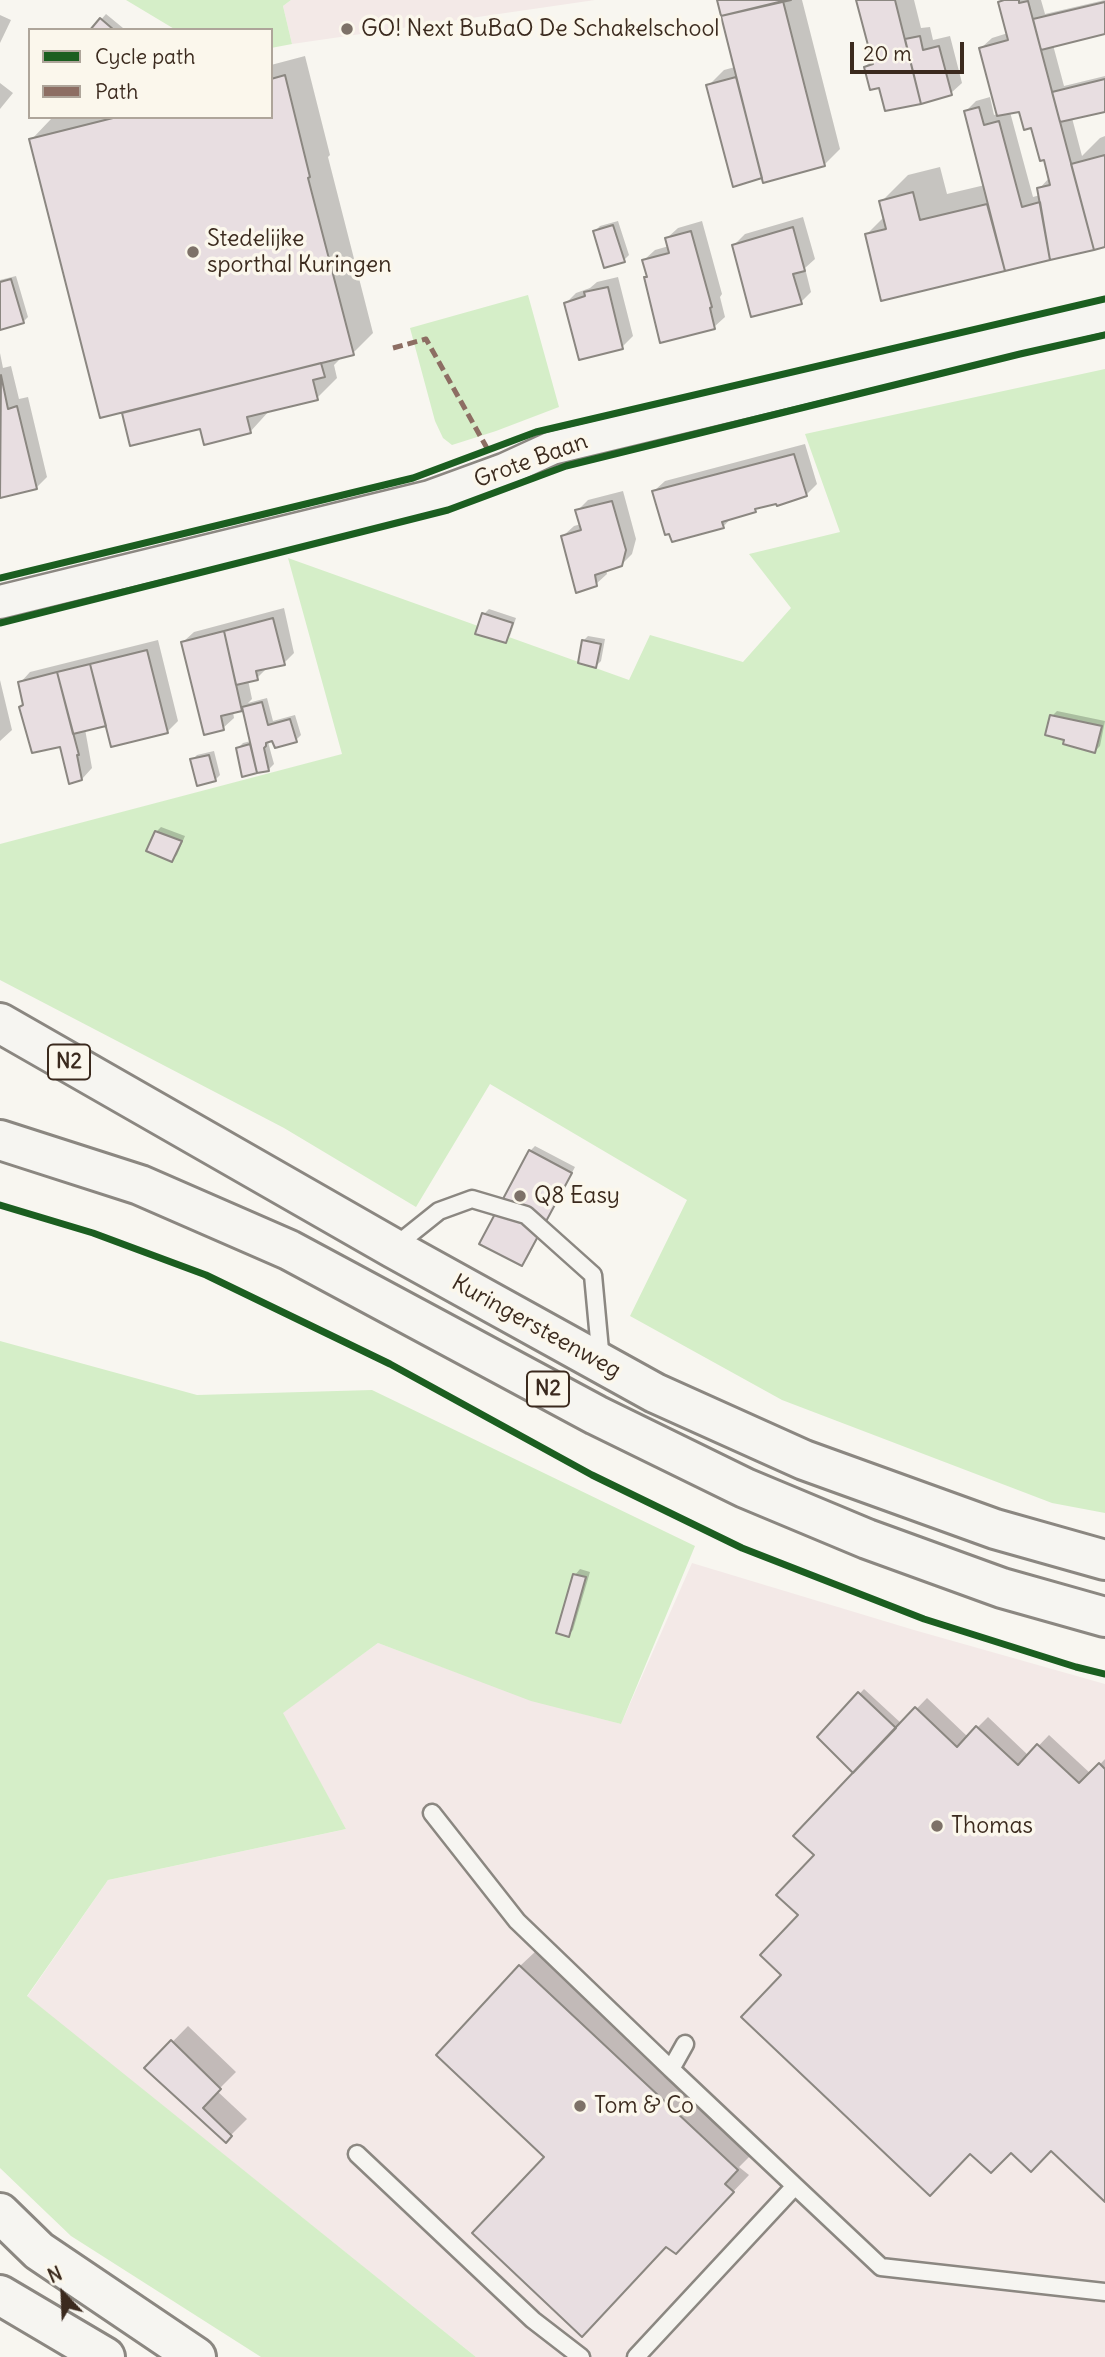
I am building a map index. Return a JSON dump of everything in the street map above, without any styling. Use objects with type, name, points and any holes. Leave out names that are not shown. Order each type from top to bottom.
[{"type":"main road","name":"Kuringersteenweg","points":[[0,1024],[393,1248],[655,1393],[804,1460],[995,1529],[1105,1560]]},
{"type":"main road","name":"N2","points":[[0,1140],[140,1185],[289,1250],[596,1415],[744,1488],[867,1539],[1002,1588],[1105,1616]]},
{"type":"main road","points":[[0,2213],[39,2251],[196,2357]]},
{"type":"main road","points":[[0,2295],[105,2357]]},
{"type":"street","name":"Grote Baan","points":[[0,602],[430,498],[504,470],[552,448],[1105,315]]},
{"type":"lane","points":[[393,1248],[439,1211],[472,1199],[526,1215],[593,1275],[601,1363]]},
{"type":"lane","points":[[432,1813],[517,1921],[881,2267],[1105,2292]]},
{"type":"lane","points":[[671,2069],[685,2044]]},
{"type":"lane","points":[[358,2154],[533,2320],[581,2357]]},
{"type":"lane","points":[[636,2357],[795,2186]]},
{"type":"shaded area","name":"GO! Next BuBaO De Schakelschool","points":[[291,0],[595,0],[292,44],[283,6]]},
{"type":"shaded area","points":[[692,1563],[1105,1684],[1105,2357],[476,2357],[27,1997],[108,1880],[346,1829],[282,1713],[378,1643],[531,1700],[621,1724]]},
{"type":"green space","points":[[126,0],[291,0],[283,6],[292,44],[273,48],[273,28],[173,28]]},
{"type":"green space","points":[[528,295],[559,407],[452,445],[443,438],[435,421],[410,328]]},
{"type":"green space","points":[[1105,369],[1105,1513],[1052,1503],[782,1400],[630,1316],[687,1200],[490,1084],[416,1207],[284,1128],[0,980],[0,844],[342,754],[288,558],[629,680],[650,635],[743,662],[791,608],[749,554],[840,532],[805,434]]},
{"type":"green space","points":[[0,1341],[197,1395],[372,1390],[695,1546],[621,1724],[531,1701],[378,1643],[283,1713],[346,1829],[108,1880],[27,1996],[476,2357],[261,2357],[71,2236],[0,2168]]},
{"type":"building","points":[[717,0],[791,0],[721,16]]},
{"type":"building","points":[[856,0],[895,0],[921,104],[885,111],[879,88],[870,90],[864,67],[873,64]]},
{"type":"building","points":[[1019,0],[1019,3],[1028,1],[1094,250],[1050,260],[1037,188],[1050,185],[1044,160],[1040,161],[1031,128],[1024,130],[1019,112],[997,116],[979,48],[1008,40],[998,2]]},
{"type":"building","points":[[783,1],[825,166],[763,183],[721,16]]},
{"type":"building","points":[[1105,2],[1105,34],[1041,50],[1033,19]]},
{"type":"building","points":[[100,18],[112,28],[92,28]]},
{"type":"building","points":[[920,36],[923,50],[939,46],[952,95],[921,104],[905,39]]},
{"type":"building","name":"Stedelijke sporthal Kuringen","points":[[285,75],[310,177],[308,178],[354,355],[100,418],[29,139],[109,119],[273,119],[273,78]]},
{"type":"building","points":[[736,77],[762,178],[733,187],[706,85]]},
{"type":"building","points":[[1105,79],[1105,112],[1060,122],[1052,92]]},
{"type":"building","points":[[979,107],[984,125],[999,121],[1022,207],[1040,202],[1050,260],[1005,271],[964,111]]},
{"type":"building","points":[[1105,155],[1105,247],[1094,250],[1071,164]]},
{"type":"building","points":[[913,192],[920,220],[987,204],[1005,271],[881,301],[865,234],[886,229],[879,201]]},
{"type":"building","points":[[613,225],[625,262],[604,268],[593,231]]},
{"type":"building","points":[[793,227],[805,271],[793,274],[802,304],[751,317],[732,245]]},
{"type":"building","points":[[691,231],[712,307],[710,308],[715,329],[660,343],[642,260],[669,253],[665,238]]},
{"type":"building","points":[[11,279],[24,323],[0,330],[0,282]]},
{"type":"building","points":[[608,287],[623,349],[579,360],[564,303],[585,296],[584,292]]},
{"type":"building","points":[[321,363],[325,377],[313,380],[318,400],[247,417],[251,433],[204,445],[200,429],[130,446],[122,413]]},
{"type":"building","points":[[1,375],[8,409],[17,406],[37,489],[0,498]]},
{"type":"building","points":[[794,454],[807,496],[777,506],[776,504],[755,509],[756,512],[722,522],[724,528],[672,542],[669,534],[665,535],[652,491]]},
{"type":"building","points":[[612,501],[626,550],[622,566],[595,575],[597,586],[576,593],[561,536],[581,530],[575,510]]},
{"type":"building","points":[[482,613],[513,623],[506,643],[475,634]]},
{"type":"building","points":[[273,618],[285,665],[256,671],[258,680],[236,685],[224,631]]},
{"type":"building","points":[[224,631],[242,711],[221,716],[224,730],[204,735],[181,642]]},
{"type":"building","points":[[582,640],[601,644],[596,668],[578,663]]},
{"type":"building","points":[[147,650],[168,733],[111,747],[90,664]]},
{"type":"building","points":[[90,664],[106,726],[73,734],[57,672]]},
{"type":"building","points":[[57,672],[79,755],[82,780],[69,784],[60,747],[32,753],[19,707],[23,705],[18,682]]},
{"type":"building","points":[[262,702],[268,725],[290,719],[297,742],[275,748],[272,741],[266,743],[264,748],[269,771],[257,773],[242,707]]},
{"type":"building","points":[[1050,715],[1102,726],[1095,753],[1063,744],[1064,740],[1045,735]]},
{"type":"building","points":[[250,744],[257,773],[242,777],[236,748]]},
{"type":"building","points":[[209,755],[216,781],[197,786],[190,759]]},
{"type":"building","points":[[155,831],[182,841],[172,862],[146,851]]},
{"type":"building","points":[[529,1150],[572,1173],[522,1266],[479,1244]]},
{"type":"building","points":[[573,1574],[586,1577],[569,1637],[556,1633]]},
{"type":"building","points":[[858,1692],[896,1728],[853,1773],[817,1737]]},
{"type":"building","points":[[915,1707],[957,1747],[976,1726],[1018,1765],[1037,1744],[1079,1783],[1099,1763],[1105,1769],[1105,2202],[1051,2151],[1031,2172],[1011,2153],[991,2173],[970,2154],[930,2196],[741,2017],[781,1975],[760,1955],[798,1915],[776,1895],[814,1855],[793,1836]]},
{"type":"building","name":"Tom & Co","points":[[519,1965],[738,2170],[725,2184],[734,2192],[676,2254],[666,2247],[582,2337],[472,2233],[544,2157],[436,2055]]},
{"type":"building","points":[[171,2040],[221,2089],[203,2108],[232,2136],[226,2143],[144,2068]]},
{"type":"marked path","points":[[393,348],[426,339],[488,450]]},
{"type":"cycle path","points":[[0,578],[413,478],[536,432],[1105,299]]},
{"type":"cycle path","points":[[0,623],[448,510],[566,466],[1105,335]]},
{"type":"cycle path","points":[[0,1205],[93,1233],[206,1275],[390,1364],[592,1475],[742,1548],[924,1619],[1105,1674]]},
{"type":"place","name":"GO! Next BuBaO De Schakelschool","points":[[347,29]]},
{"type":"place","name":"Stedelijke sporthal Kuringen","points":[[193,252]]},
{"type":"place","name":"Q8 Easy","points":[[520,1196]]},
{"type":"place","name":"Thomas","points":[[937,1826]]},
{"type":"place","name":"Tom & Co","points":[[580,2106]]}]
